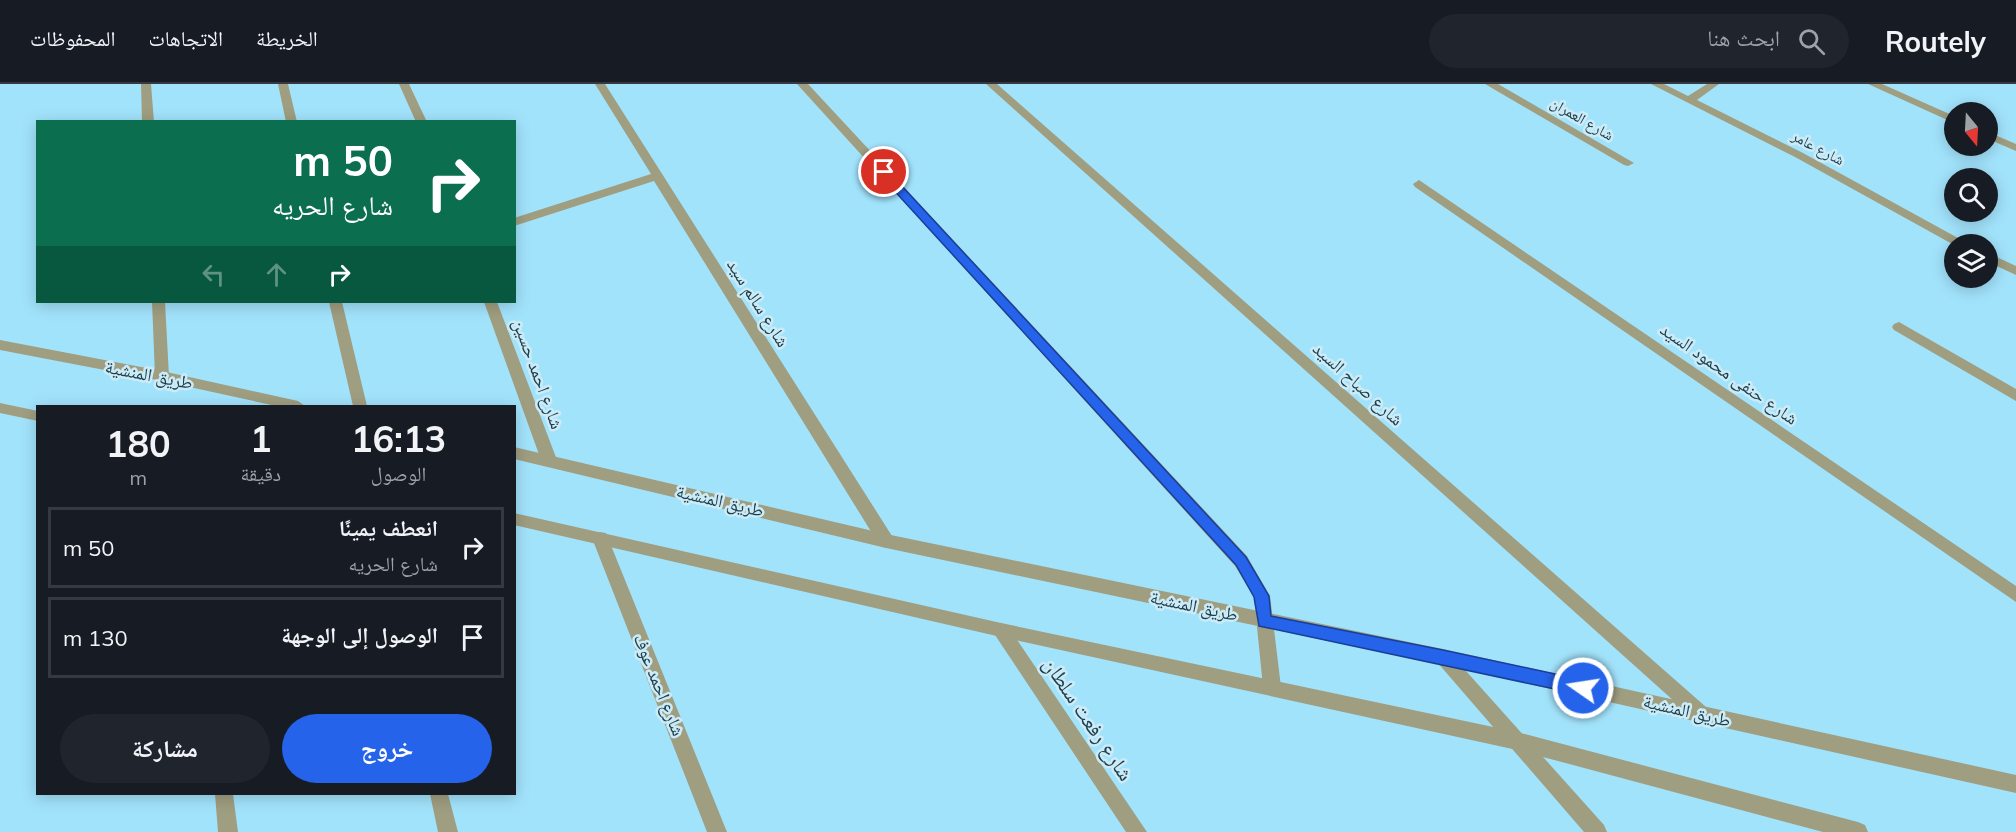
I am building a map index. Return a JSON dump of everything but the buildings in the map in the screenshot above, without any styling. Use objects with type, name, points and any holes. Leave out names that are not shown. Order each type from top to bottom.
[{"type":"street","points":[[146,84],[148,120]]},
{"type":"street","points":[[283,84],[292,120]]},
{"type":"street","points":[[404,84],[421,120]]},
{"type":"street","name":"شارع سالم سيد","points":[[600,84],[886,541]]},
{"type":"street","points":[[802,84],[1241,561],[1262,596],[1272,687]]},
{"type":"street","name":"شارع صباح السيد","points":[[991,84],[1700,713]]},
{"type":"street","name":"شارع العمران","points":[[1490,84],[1628,163]]},
{"type":"street","name":"شارع عامر","points":[[1656,84],[1798,155],[1944,234]]},
{"type":"street","points":[[1689,100],[1714,84]]},
{"type":"street","points":[[1873,84],[1944,116]]},
{"type":"street","points":[[1998,140],[2016,148]]},
{"type":"street","points":[[516,221],[657,176]]},
{"type":"street","name":"شارع حنفى محمود السيد","points":[[1419,184],[2016,595]]},
{"type":"street","points":[[1998,262],[2016,271]]},
{"type":"street","points":[[158,303],[162,376]]},
{"type":"street","points":[[335,303],[360,405]]},
{"type":"street","name":"شارع احمد حسين","points":[[490,303],[549,460]]},
{"type":"street","points":[[1899,327],[2016,396]]},
{"type":"street","name":"طريق المنشية","points":[[0,345],[162,376],[293,405]]},
{"type":"street","points":[[0,408],[36,416]]},
{"type":"street","name":"طريق المنشية","points":[[516,453],[886,541],[1443,657],[2016,784]]},
{"type":"street","points":[[516,519],[1001,630],[1517,741],[1858,832]]},
{"type":"street","name":"شارع احمد عوف","points":[[600,538],[717,832]]},
{"type":"street","name":"شارع رفعت سلطان","points":[[1001,630],[1137,832]]},
{"type":"street","points":[[1443,657],[1597,832]]},
{"type":"street","points":[[224,795],[228,832]]},
{"type":"street","points":[[439,795],[448,832]]},
{"type":"route","points":[[884,172],[1241,561],[1262,596],[1264,621],[1583,688]]}]
